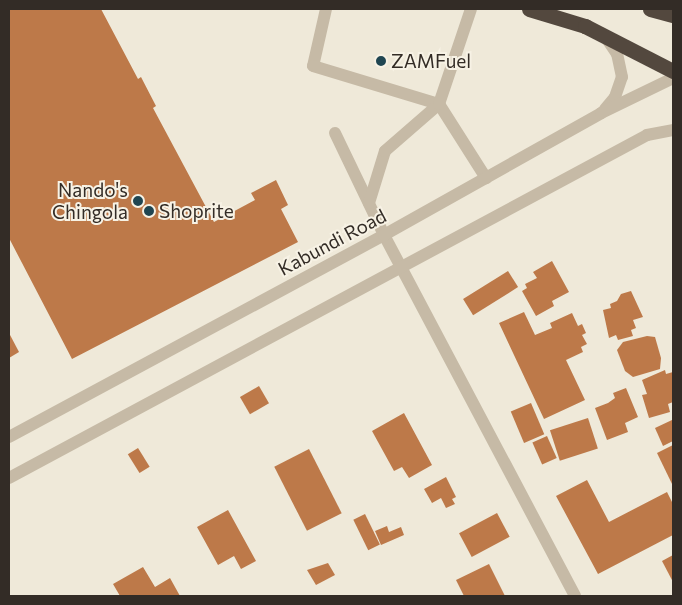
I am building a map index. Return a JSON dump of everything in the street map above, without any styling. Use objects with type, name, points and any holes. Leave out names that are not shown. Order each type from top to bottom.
[{"type":"highway","points":[[528,9],[586,26],[673,71]]},
{"type":"highway","points":[[651,9],[673,14]]},
{"type":"street","points":[[326,9],[313,66],[439,104],[486,178]]},
{"type":"street","points":[[369,203],[385,151],[439,104],[471,9]]},
{"type":"street","points":[[601,112],[615,96],[622,77],[618,54],[605,36]]},
{"type":"street","name":"Kabundi Road","points":[[9,437],[384,235],[601,112],[673,78]]},
{"type":"street","points":[[9,478],[647,135],[673,130]]},
{"type":"street","points":[[335,133],[384,235],[575,596]]},
{"type":"building","points":[[9,9],[101,9],[138,79],[141,77],[156,106],[153,108],[214,222],[255,200],[251,193],[276,180],[288,205],[281,209],[298,242],[72,359],[9,238]]},
{"type":"building","points":[[552,261],[569,292],[552,301],[554,306],[536,316],[522,291],[527,288],[525,284],[537,278],[533,272]]},
{"type":"building","points":[[508,271],[518,287],[473,315],[463,299]]},
{"type":"building","points":[[631,291],[643,317],[633,320],[636,328],[631,330],[633,336],[618,340],[616,335],[609,338],[603,310],[611,308],[610,304],[617,301],[621,294]]},
{"type":"building","points":[[524,312],[535,335],[552,328],[550,323],[572,313],[578,326],[582,324],[586,333],[582,335],[587,344],[581,347],[583,352],[566,360],[585,400],[544,419],[499,323]]},
{"type":"building","points":[[9,333],[19,352],[9,358]]},
{"type":"building","points":[[647,336],[655,337],[661,358],[660,369],[633,377],[625,371],[617,350],[623,342]]},
{"type":"building","points":[[665,370],[666,374],[673,372],[673,402],[668,404],[670,412],[649,418],[642,395],[647,394],[642,380]]},
{"type":"building","points":[[259,386],[269,403],[250,414],[240,397]]},
{"type":"building","points":[[626,388],[638,417],[625,423],[628,432],[607,440],[595,408],[615,398],[613,393]]},
{"type":"building","points":[[531,403],[544,434],[524,443],[511,412]]},
{"type":"building","points":[[404,413],[432,465],[409,478],[402,467],[394,471],[372,431]]},
{"type":"building","points":[[588,418],[598,448],[560,461],[550,430]]},
{"type":"building","points":[[672,420],[673,441],[663,446],[655,428]]},
{"type":"building","points":[[547,436],[557,458],[542,464],[532,443]]},
{"type":"building","points":[[673,445],[673,486],[657,453]]},
{"type":"building","points":[[138,448],[150,467],[139,473],[128,454]]},
{"type":"building","points":[[309,449],[342,513],[307,531],[274,467]]},
{"type":"building","points":[[446,477],[456,497],[452,499],[455,504],[446,508],[441,498],[432,503],[424,489]]},
{"type":"building","points":[[587,480],[609,522],[667,492],[673,504],[673,535],[598,574],[556,496]]},
{"type":"building","points":[[228,510],[256,561],[241,569],[234,556],[218,565],[197,527]]},
{"type":"building","points":[[497,513],[510,537],[472,557],[459,533]]},
{"type":"building","points":[[365,514],[380,545],[368,550],[353,520]]},
{"type":"building","points":[[387,526],[389,532],[401,527],[404,535],[381,545],[375,531]]},
{"type":"building","points":[[673,555],[673,582],[662,561]]},
{"type":"building","points":[[328,563],[335,575],[316,585],[307,570]]},
{"type":"building","points":[[489,564],[505,596],[464,596],[456,580]]},
{"type":"building","points":[[143,567],[155,587],[170,578],[180,596],[120,596],[113,584]]},
{"type":"place","name":"ZAMFuel","points":[[381,61]]},
{"type":"place","name":"Nando's Chingola","points":[[138,201]]},
{"type":"place","name":"Shoprite","points":[[149,211]]}]
